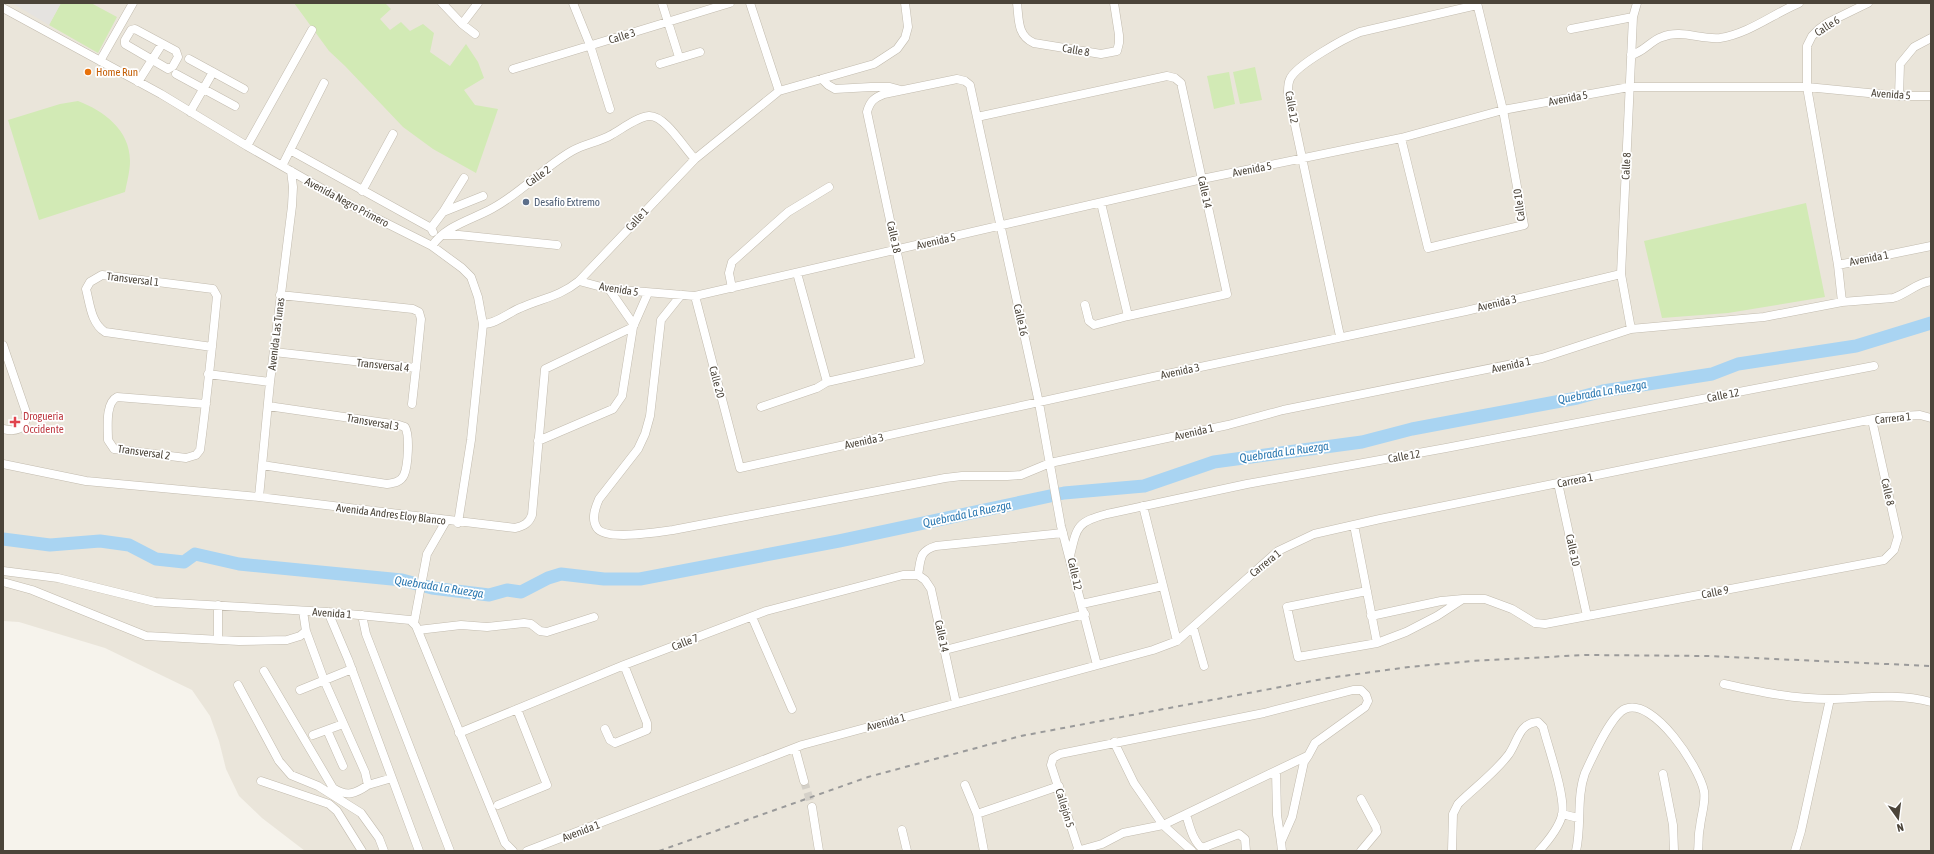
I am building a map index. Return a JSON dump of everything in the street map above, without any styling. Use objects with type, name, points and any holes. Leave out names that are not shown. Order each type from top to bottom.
[{"type":"street","points":[[100,61],[133,3]]},
{"type":"street","points":[[442,3],[462,24],[475,34]]},
{"type":"street","points":[[462,24],[478,3]]},
{"type":"street","points":[[573,3],[590,46],[610,109]]},
{"type":"street","points":[[662,3],[679,57]]},
{"type":"street","name":"Calle 3","points":[[514,69],[730,3]]},
{"type":"street","points":[[750,3],[779,91]]},
{"type":"street","name":"Calle 1","points":[[483,324],[490,324],[522,307],[567,291],[580,281],[694,159],[779,91],[874,64],[897,49],[905,38],[908,27],[905,3]]},
{"type":"street","name":"Calle 8","points":[[1017,3],[1022,35],[1027,40],[1034,43],[1101,54],[1117,50],[1119,43],[1114,3]]},
{"type":"street","name":"Calle 8","points":[[1631,329],[1621,274],[1633,18],[1637,3]]},
{"type":"street","points":[[1631,54],[1645,50],[1662,36],[1672,34],[1718,38],[1738,33],[1799,3]]},
{"type":"street","name":"Calle 6","points":[[1838,265],[1807,87],[1807,46],[1812,36],[1829,22],[1868,3]]},
{"type":"street","name":"Calle 10","points":[[1401,138],[1428,248],[1524,225],[1503,110],[1477,4]]},
{"type":"street","name":"Calle 12","points":[[1340,336],[1288,92],[1289,80],[1296,71],[1343,38],[1360,32],[1477,4]]},
{"type":"street","name":"Avenida Negro Primero","points":[[3,8],[138,82],[354,207],[437,240],[470,277],[478,297],[483,324],[471,440],[458,522]]},
{"type":"street","points":[[1571,29],[1633,18]]},
{"type":"street","points":[[134,29],[162,44],[177,54],[178,57],[173,66],[168,69],[152,59],[125,44],[124,40],[130,30],[134,29]]},
{"type":"street","points":[[248,146],[312,30]]},
{"type":"street","points":[[1898,96],[1900,64],[1914,47],[1931,38]]},
{"type":"street","points":[[138,82],[162,44]]},
{"type":"street","points":[[660,64],[679,57],[700,52]]},
{"type":"street","points":[[189,59],[244,89]]},
{"type":"street","points":[[190,112],[213,72]]},
{"type":"street","points":[[176,74],[235,106]]},
{"type":"street","name":"Calle 14","points":[[977,117],[1167,76],[1176,78],[1181,83],[1226,294],[1128,316]]},
{"type":"street","points":[[822,79],[835,89],[890,87],[904,91]]},
{"type":"street","name":"Calle 16","points":[[904,91],[957,79],[970,84],[1039,403],[1062,530],[1069,556]]},
{"type":"street","points":[[282,166],[324,83]]},
{"type":"street","name":"Avenida 5","points":[[580,281],[609,289],[695,296],[1202,179],[1401,138],[1503,110],[1630,87],[1807,87],[1898,96],[1931,96]]},
{"type":"street","name":"Calle 18","points":[[827,382],[920,361],[867,112],[869,104],[875,98],[904,91]]},
{"type":"street","name":"Calle 2","points":[[437,240],[457,224],[493,208],[573,151],[601,140],[642,118],[650,116],[658,117],[664,122],[694,159]]},
{"type":"street","points":[[362,191],[393,134]]},
{"type":"street","points":[[290,150],[431,228],[437,240],[459,235],[557,245]]},
{"type":"street","name":"Avenida Las Tunas","points":[[259,497],[270,382],[292,206],[293,187],[290,171]]},
{"type":"street","points":[[431,228],[443,212],[464,178]]},
{"type":"street","points":[[732,288],[729,273],[732,262],[788,212],[829,187]]},
{"type":"street","points":[[443,212],[483,196]]},
{"type":"street","points":[[1085,305],[1089,321],[1094,325],[1128,316],[1101,203]]},
{"type":"street","name":"Avenida 1","points":[[681,295],[661,320],[650,416],[645,434],[638,449],[599,499],[596,507],[594,522],[598,529],[605,533],[637,534],[673,530],[945,478],[962,476],[1021,475],[1050,463],[1220,426],[1306,405],[1494,369],[1542,358],[1631,329],[1764,317],[1842,302],[1838,265],[1931,246]]},
{"type":"street","points":[[761,407],[817,388],[827,382],[797,273]]},
{"type":"street","name":"Avenida 3","points":[[740,468],[1340,336],[1466,311],[1621,274]]},
{"type":"street","name":"Transversal 1","points":[[208,374],[212,347],[217,296],[213,289],[102,275],[95,277],[86,289],[95,322],[98,328],[105,332],[212,347]]},
{"type":"street","points":[[1842,302],[1893,298],[1900,296],[1913,286],[1931,281]]},
{"type":"street","points":[[609,289],[633,326]]},
{"type":"street","points":[[538,441],[613,409],[622,396],[633,326],[648,293]]},
{"type":"street","name":"Transversal 4","points":[[274,352],[416,368],[421,318],[419,312],[413,309],[280,295]]},
{"type":"street","name":"Calle 20","points":[[695,296],[740,468]]},
{"type":"street","name":"Avenida Andres Eloy Blanco","points":[[3,464],[86,481],[259,497],[446,521],[515,528],[523,526],[530,520],[532,515],[545,369],[633,326]]},
{"type":"street","points":[[3,345],[27,415],[26,420],[20,429],[13,431],[3,429]]},
{"type":"street","name":"Calle 12","points":[[1097,665],[1069,556],[1079,526],[1087,519],[1246,484],[1454,447],[1874,366]]},
{"type":"street","points":[[412,404],[416,368]]},
{"type":"street","points":[[208,374],[270,382]]},
{"type":"street","name":"Transversal 2","points":[[206,404],[117,396],[112,399],[110,405],[108,440],[114,449],[191,457],[196,456],[200,450],[206,404],[208,374]]},
{"type":"street","name":"Transversal 3","points":[[262,465],[387,484],[394,483],[400,481],[404,475],[408,439],[408,432],[399,424],[268,406]]},
{"type":"street","name":"Carrera 1","points":[[1235,587],[1264,561],[1293,543],[1314,534],[1872,420],[1920,415],[1931,418]]},
{"type":"street","name":"Calle 8","points":[[1872,420],[1898,537],[1894,550],[1884,560]]},
{"type":"street","name":"Calle 10","points":[[1558,483],[1587,616]]},
{"type":"street","points":[[1142,506],[1177,640]]},
{"type":"street","points":[[446,521],[431,545],[426,561],[416,610],[416,626],[505,843],[514,851]]},
{"type":"street","points":[[1354,525],[1377,642]]},
{"type":"street","points":[[918,575],[922,555],[927,549],[936,546],[1062,530]]},
{"type":"street","name":"Calle 9","points":[[1463,599],[1485,599],[1512,610],[1535,623],[1545,624],[1884,560]]},
{"type":"street","name":"Avenida 1","points":[[3,571],[58,578],[155,602],[362,615],[405,619],[416,626]]},
{"type":"street","name":"Calle 7","points":[[460,733],[624,665],[766,611],[853,587],[904,575],[918,575]]},
{"type":"street","name":"Calle 14","points":[[918,575],[925,580],[931,589],[956,703]]},
{"type":"street","points":[[3,582],[32,590],[146,636],[218,640],[287,640],[300,636],[306,631]]},
{"type":"street","points":[[1082,604],[1163,586]]},
{"type":"street","name":"Avenida 1","points":[[527,851],[795,748],[1153,650],[1177,640],[1235,587]]},
{"type":"street","points":[[1367,591],[1287,607],[1298,657],[1377,642],[1406,632],[1437,616],[1463,599]]},
{"type":"street","points":[[1371,616],[1441,601],[1463,599]]},
{"type":"street","points":[[218,605],[218,640]]},
{"type":"street","points":[[303,611],[306,631],[324,680],[368,784]]},
{"type":"street","points":[[328,612],[352,669],[419,851]]},
{"type":"street","points":[[945,650],[1085,614]]},
{"type":"street","points":[[362,615],[366,634],[450,851]]},
{"type":"street","points":[[416,626],[461,625],[487,627],[524,622],[531,624],[540,631],[547,632],[594,617]]},
{"type":"street","points":[[752,617],[792,709]]},
{"type":"street","points":[[1193,627],[1204,666]]},
{"type":"street","points":[[605,729],[610,740],[615,743],[647,730],[647,723],[624,665]]},
{"type":"street","points":[[300,690],[352,669]]},
{"type":"street","points":[[264,671],[330,790],[361,813],[379,838],[384,851]]},
{"type":"street","points":[[1724,684],[1775,695],[1830,699],[1883,696],[1921,699],[1931,702]]},
{"type":"street","points":[[238,685],[279,761],[291,775],[342,794],[356,792],[368,784],[392,778]]},
{"type":"street","points":[[1246,851],[1245,838],[1239,834],[1201,847],[1190,849],[1163,825],[1134,783],[1114,742],[1264,713],[1354,690],[1361,690],[1366,695],[1368,701],[1365,707],[1315,743],[1304,762],[1292,817],[1281,842]]},
{"type":"street","points":[[1795,851],[1801,831],[1830,699]]},
{"type":"street","points":[[1576,851],[1582,781],[1585,773],[1616,716],[1624,709],[1633,707],[1643,709],[1658,720],[1678,741],[1704,790],[1705,800],[1700,827],[1698,851]]},
{"type":"street","points":[[498,805],[547,785],[517,709]]},
{"type":"street","points":[[1452,851],[1453,814],[1458,804],[1508,755],[1522,728],[1531,722],[1538,722],[1543,727],[1560,789],[1562,814],[1552,835],[1539,851]]},
{"type":"street","points":[[313,735],[343,724]]},
{"type":"street","points":[[326,730],[343,766]]},
{"type":"street","name":"Callejón 5","points":[[1081,850],[1052,765],[1053,758],[1060,754],[1114,742]]},
{"type":"street","points":[[795,748],[804,781]]},
{"type":"street","points":[[1081,850],[1102,844],[1123,833],[1163,825],[1308,756]]},
{"type":"street","points":[[1276,771],[1276,815],[1282,851]]},
{"type":"street","points":[[1662,774],[1672,825],[1674,851]]},
{"type":"street","points":[[261,781],[322,801],[337,811],[362,851]]},
{"type":"street","points":[[965,785],[977,814],[984,851]]},
{"type":"street","points":[[977,814],[1059,786]]},
{"type":"street","points":[[322,801],[330,790]]},
{"type":"street","points":[[1361,799],[1376,827],[1377,832],[1361,851]]},
{"type":"street","points":[[812,807],[819,851]]},
{"type":"street","points":[[1186,814],[1192,834],[1201,847]]},
{"type":"street","points":[[1562,814],[1578,818]]},
{"type":"street","points":[[902,830],[907,851]]},
{"type":"shaded area","points":[[3,3],[1931,3],[1931,851],[305,851],[262,818],[239,796],[226,769],[219,741],[210,716],[192,690],[105,648],[19,622],[3,621]]},
{"type":"shaded area","points":[[12,3],[61,3],[49,25]]},
{"type":"green space","points":[[61,3],[91,3],[117,17],[98,53],[49,25]]},
{"type":"green space","points":[[294,3],[385,3],[391,9],[380,19],[390,30],[401,22],[410,31],[423,24],[434,33],[430,52],[450,66],[466,44],[478,62],[484,78],[464,90],[475,105],[498,109],[476,173],[433,149],[403,127],[329,51]]},
{"type":"green space","points":[[1255,67],[1262,100],[1240,104],[1233,72]]},
{"type":"green space","points":[[1229,72],[1235,104],[1214,109],[1207,76]]},
{"type":"green space","points":[[78,101],[106,116],[114,123],[126,140],[130,161],[125,192],[39,220],[8,120],[60,104]]},
{"type":"green space","points":[[1806,203],[1825,297],[1728,313],[1662,318],[1644,241]]},
{"type":"waterway","name":"Quebrada La Ruezga","points":[[3,539],[50,545],[100,541],[129,545],[156,559],[184,562],[195,554],[239,564],[402,580],[432,588],[489,595],[507,590],[521,592],[548,578],[561,574],[604,579],[640,579],[839,541],[1064,493],[1144,486],[1214,462],[1362,442],[1412,429],[1577,398],[1603,391],[1712,374],[1738,364],[1856,346],[1931,323]]},
{"type":"tunnel","points":[[804,781],[812,807]]},
{"type":"railway","points":[[659,851],[868,777],[1021,736],[1328,678],[1409,667],[1472,661],[1585,655],[1708,656],[1931,666]]},
{"type":"place","name":"Home Run","points":[[88,72]]},
{"type":"place","name":"Desafío Extremo","points":[[526,202]]},
{"type":"place","name":"Drogueria Occidente","points":[[15,422]]}]
